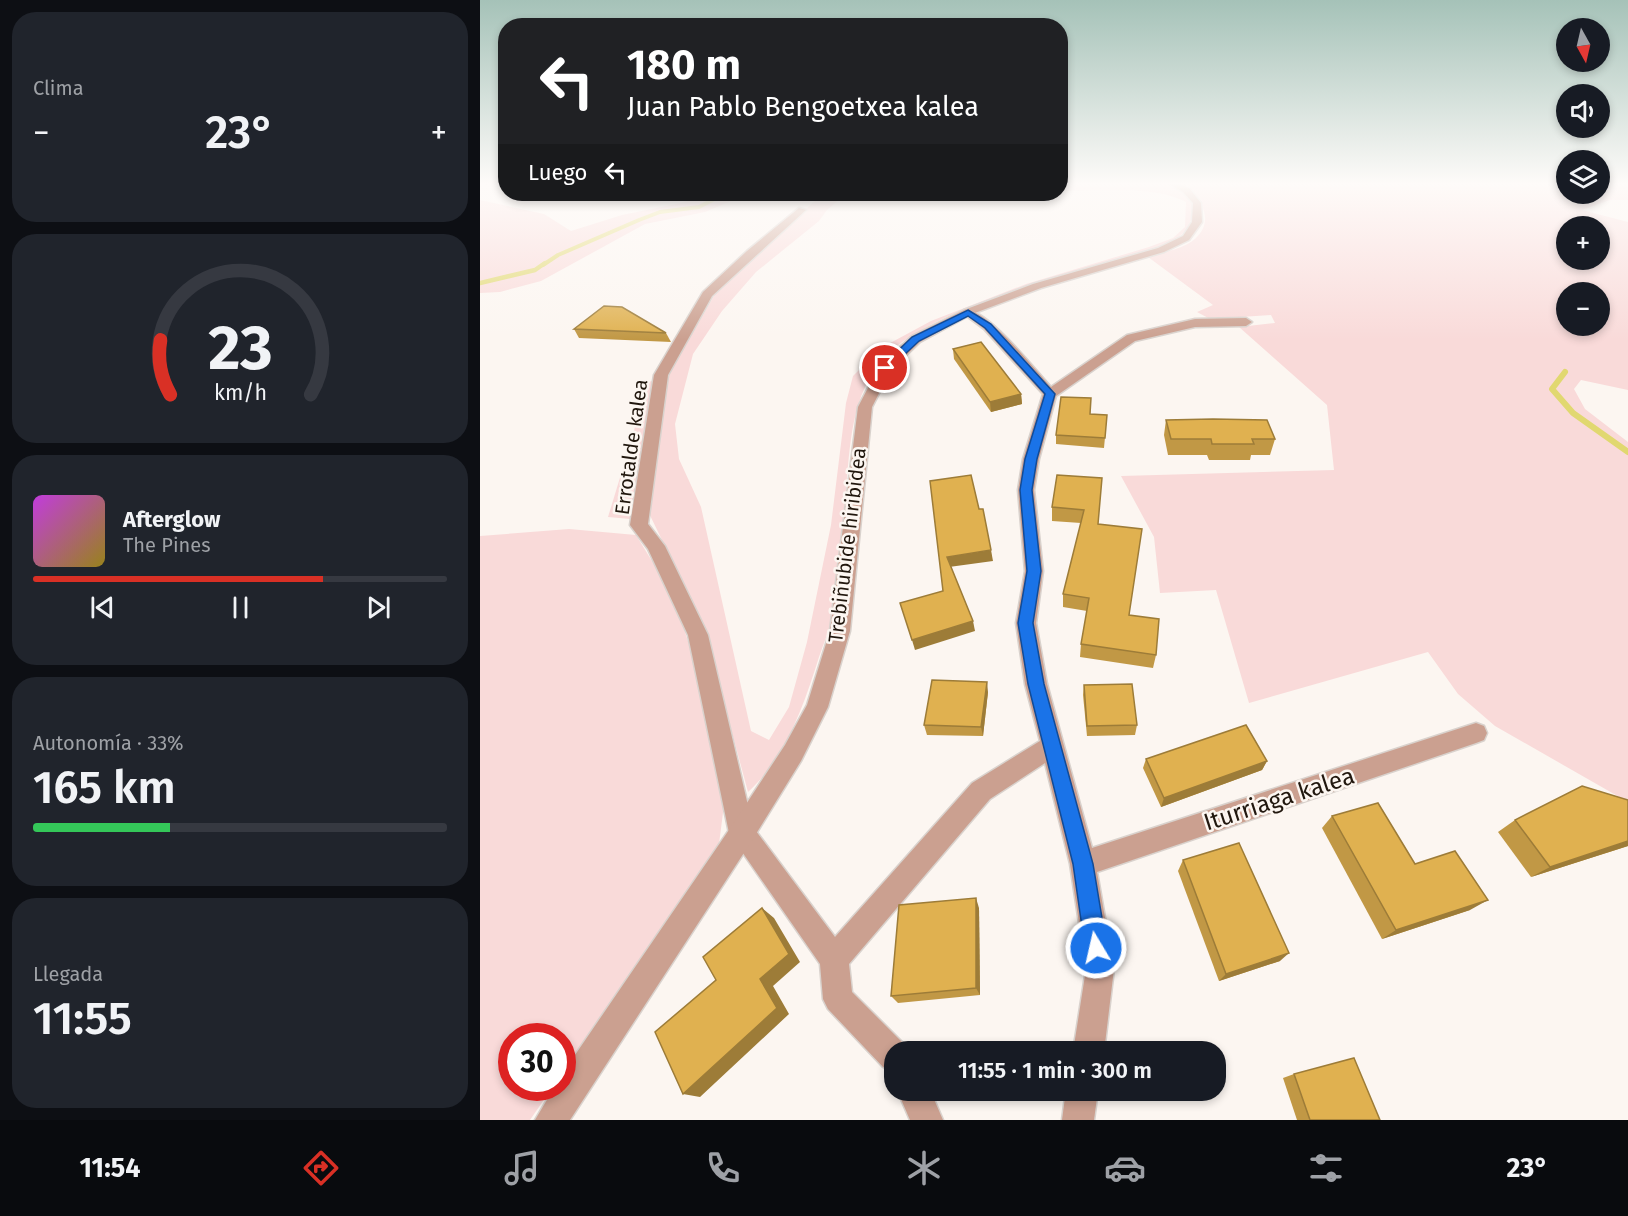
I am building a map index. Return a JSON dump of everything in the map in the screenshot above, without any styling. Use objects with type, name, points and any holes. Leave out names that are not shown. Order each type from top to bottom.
[{"type":"street","name":"Errotalde kalea","points":[[741,832],[698,635],[656,546],[639,525],[661,375],[707,294],[770,236]]},
{"type":"street","name":"Trebiñubide hiribidea","points":[[551,1120],[793,753],[817,707],[840,631],[865,407],[885,368],[916,339],[968,312],[1037,286],[1179,243],[1186,236]]},
{"type":"street","points":[[968,312],[988,326],[1050,394]]},
{"type":"street","points":[[1090,1041],[1100,969],[1083,864],[1036,684],[1026,623],[1034,571],[1026,490],[1031,459],[1050,394],[1131,338],[1195,323],[1246,322]]},
{"type":"street","name":"Iturriaga kalea","points":[[1083,864],[1476,733]]},
{"type":"street","points":[[834,959],[981,790],[1052,746]]},
{"type":"street","points":[[741,832],[834,959],[838,999],[884,1046]]},
{"type":"street","points":[[918,1101],[927,1120]]},
{"type":"street","points":[[1077,1120],[1080,1101]]},
{"type":"shaded area","points":[[480,236],[623,236],[541,281],[500,292],[480,293]]},
{"type":"shaded area","points":[[777,236],[800,236],[756,272],[722,311],[693,354],[675,424],[679,459],[701,507],[751,731],[769,740],[789,707],[807,642],[831,525],[846,403],[853,376],[881,348],[931,321],[1026,284],[1179,236],[1161,247],[1055,277],[974,305],[907,339],[884,358],[873,372],[854,421],[837,583],[830,624],[807,693],[792,729],[773,763],[748,792],[703,625],[646,507],[668,376],[715,294]]},
{"type":"shaded area","points":[[1197,236],[1556,236],[1556,270],[1610,270],[1610,236],[1628,236],[1628,390],[1581,380],[1574,389],[1585,409],[1628,442],[1628,802],[1495,726],[1458,694],[1428,652],[1249,703],[1216,590],[1160,593],[1154,537],[1121,476],[1334,470],[1327,405],[1239,327],[1275,323],[1271,315],[1210,319],[1197,312],[1213,305],[1148,257],[1191,242]]},
{"type":"shaded area","points":[[652,381],[655,385],[645,453],[630,519],[608,517],[633,435],[645,383]]},
{"type":"shaded area","points":[[569,529],[636,535],[674,597],[692,654],[724,805],[719,844],[576,1054],[576,1023],[498,1023],[498,1101],[543,1101],[530,1120],[480,1120],[480,536]]},
{"type":"building","points":[[604,306],[622,307],[666,333],[574,329]]},
{"type":"building","points":[[981,342],[1021,394],[990,402],[953,349]]},
{"type":"building","points":[[1061,397],[1091,398],[1090,414],[1107,415],[1105,438],[1056,435]]},
{"type":"building","points":[[1166,420],[1267,420],[1275,439],[1252,439],[1254,444],[1212,444],[1211,439],[1171,439]]},
{"type":"building","points":[[971,475],[979,509],[983,509],[991,550],[947,557],[973,621],[912,640],[900,603],[943,591],[930,481]]},
{"type":"building","points":[[1057,475],[1102,478],[1098,524],[1142,529],[1129,615],[1159,619],[1156,655],[1081,644],[1089,598],[1063,594],[1084,510],[1052,507]]},
{"type":"building","points":[[932,680],[987,682],[981,727],[924,725]]},
{"type":"building","points":[[1132,684],[1137,725],[1087,726],[1084,685]]},
{"type":"building","points":[[1246,725],[1267,761],[1164,798],[1146,759]]},
{"type":"building","points":[[1582,786],[1628,800],[1628,841],[1550,867],[1515,820]]},
{"type":"building","points":[[1378,803],[1415,864],[1455,851],[1488,900],[1396,930],[1332,816]]},
{"type":"building","points":[[1239,843],[1289,953],[1226,974],[1183,860]]},
{"type":"building","points":[[976,898],[976,988],[891,996],[899,905]]},
{"type":"building","points":[[762,908],[789,954],[760,979],[777,1008],[683,1094],[655,1032],[716,980],[703,957]]},
{"type":"building","points":[[1354,1058],[1380,1120],[1310,1120],[1294,1074]]},
{"type":"waterway","points":[[543,265],[558,255],[601,236]]},
{"type":"waterway","points":[[480,283],[535,270],[545,263]]},
{"type":"waterway","points":[[1565,372],[1552,389],[1573,413],[1628,452]]},
{"type":"route","points":[[885,368],[916,339],[968,312],[988,326],[1050,394],[1031,459],[1026,490],[1034,571],[1026,623],[1036,684],[1083,864],[1096,948]]}]
